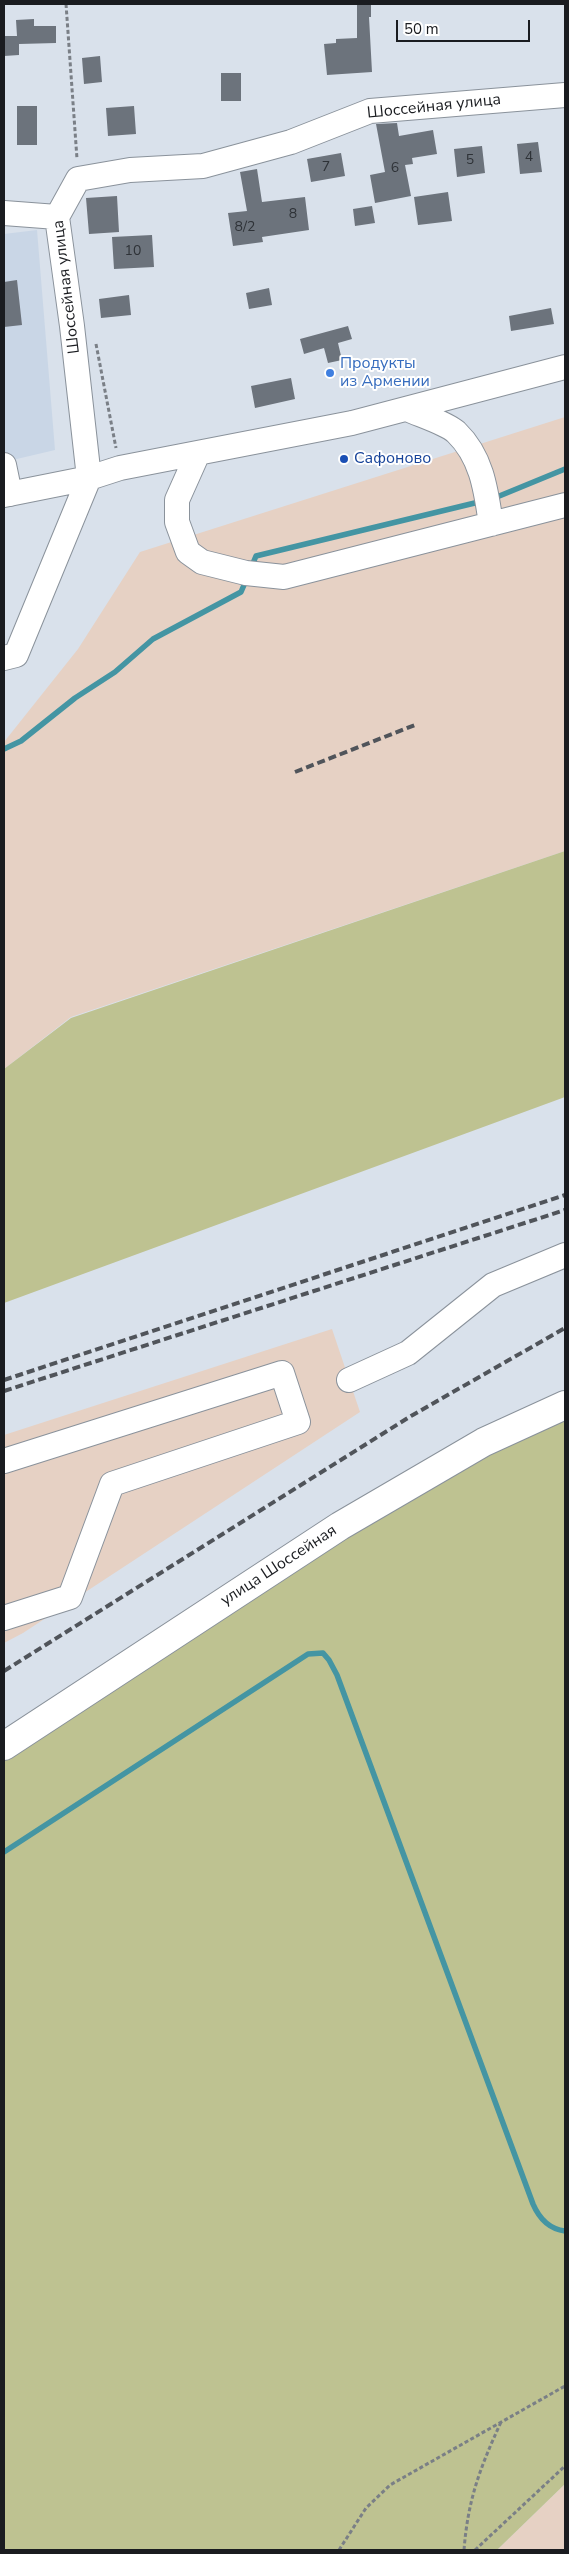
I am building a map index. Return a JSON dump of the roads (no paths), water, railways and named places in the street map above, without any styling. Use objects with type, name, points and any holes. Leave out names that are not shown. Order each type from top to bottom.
[{"type":"main road","name":"улица Шоссейная","points":[[4,1746],[340,1526],[484,1442],[565,1405]]},
{"type":"street","name":"Шоссейная улица","points":[[89,478],[72,326],[57,217],[78,179],[130,170],[203,166],[291,142],[370,111],[565,94]]},
{"type":"street","points":[[4,213],[57,217]]},
{"type":"street","points":[[4,465],[7,494],[89,478],[120,468],[352,423],[565,367]]},
{"type":"street","points":[[407,408],[455,432],[476,458],[485,482],[490,524]]},
{"type":"street","points":[[198,453],[177,500],[177,522],[188,552],[202,562],[246,573],[284,577],[565,505]]},
{"type":"street","points":[[4,658],[16,655],[89,478]]},
{"type":"street","points":[[349,1380],[408,1353],[493,1285],[565,1255]]},
{"type":"street","points":[[4,1461],[282,1373],[298,1422],[112,1484],[70,1597],[4,1618]]},
{"type":"waterway","points":[[492,499],[565,469]]},
{"type":"waterway","points":[[251,568],[256,556],[483,501]]},
{"type":"waterway","points":[[4,749],[21,741],[75,698],[115,672],[153,639],[241,592],[247,578]]},
{"type":"waterway","points":[[4,1852],[308,1654],[323,1653],[337,1675],[533,2204],[545,2222],[554,2228],[565,2231]]},
{"type":"railway","points":[[295,772],[415,725]]},
{"type":"railway","points":[[4,1380],[565,1195]]},
{"type":"railway","points":[[4,1391],[565,1210]]},
{"type":"railway","points":[[4,1671],[411,1416],[565,1328]]},
{"type":"place","name":"Продукты из Армении","points":[[330,373]]},
{"type":"place","name":"Сафоново","points":[[344,459]]}]
